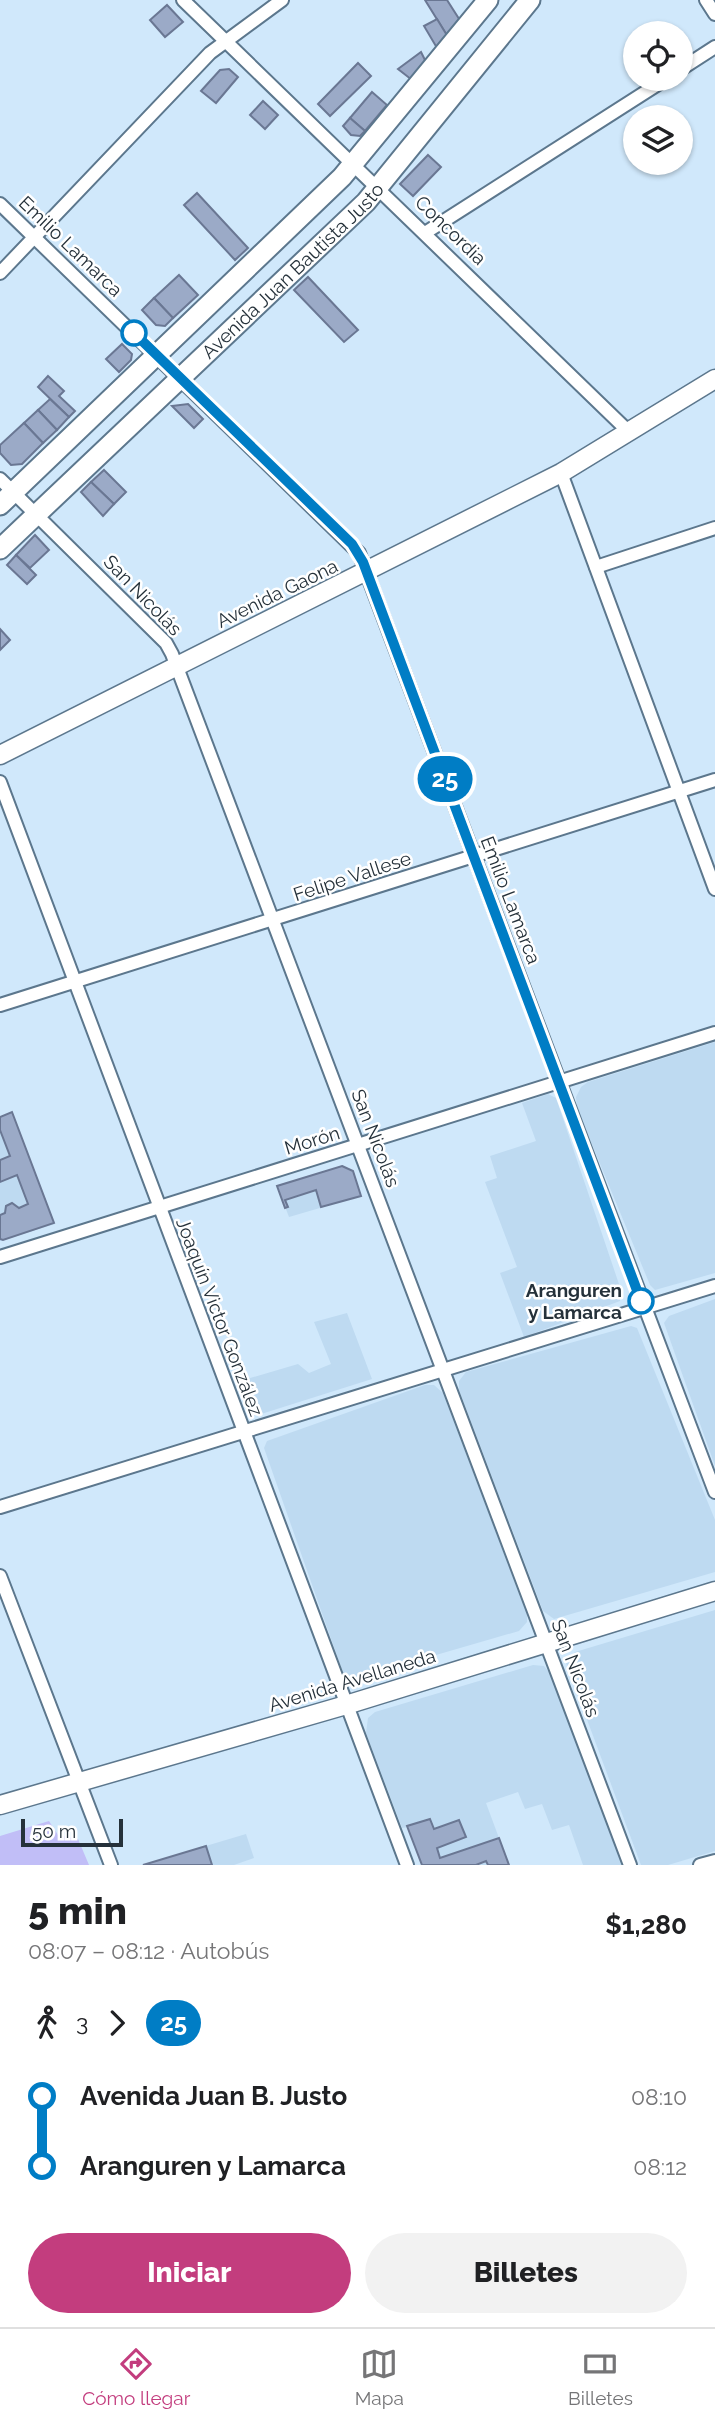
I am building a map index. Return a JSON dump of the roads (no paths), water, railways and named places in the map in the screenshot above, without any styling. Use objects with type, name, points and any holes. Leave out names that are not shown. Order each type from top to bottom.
[{"type":"main road","name":"Avenida Juan Bautista Justo","points":[[4,492],[156,354],[354,164],[488,0]]},
{"type":"main road","name":"Avenida Juan Bautista Justo","points":[[0,549],[380,188],[530,0]]},
{"type":"main road","name":"Avenida Gaona","points":[[0,755],[561,473],[715,379]]},
{"type":"main road","name":"Avenida Avellaneda","points":[[0,1805],[346,1705],[715,1591]]},
{"type":"street","name":"Concordia","points":[[183,0],[629,432]]},
{"type":"street","points":[[0,273],[224,40],[282,0]]},
{"type":"street","points":[[706,0],[715,14]]},
{"type":"street","points":[[693,61],[715,47]]},
{"type":"street","points":[[425,233],[647,91]]},
{"type":"street","name":"Emilio Lamarca","points":[[0,204],[352,544],[367,572],[715,1492]]},
{"type":"street","points":[[561,473],[715,889]]},
{"type":"street","name":"San Nicolás","points":[[4,492],[36,515],[166,643],[178,666],[630,1865]]},
{"type":"street","points":[[596,567],[715,528]]},
{"type":"street","name":"Felipe Vallese","points":[[0,1005],[274,921],[715,780]]},
{"type":"street","name":"Joaquín Victor González","points":[[0,782],[73,984],[407,1865]]},
{"type":"street","name":"Morón","points":[[0,1257],[715,1033]]},
{"type":"street","points":[[0,1507],[443,1373],[715,1286]]},
{"type":"street","points":[[0,1576],[111,1865]]},
{"type":"street","points":[[700,1865],[715,1861]]},
{"type":"place","name":"Aranguren y Lamarca","points":[[641,1301]]}]
